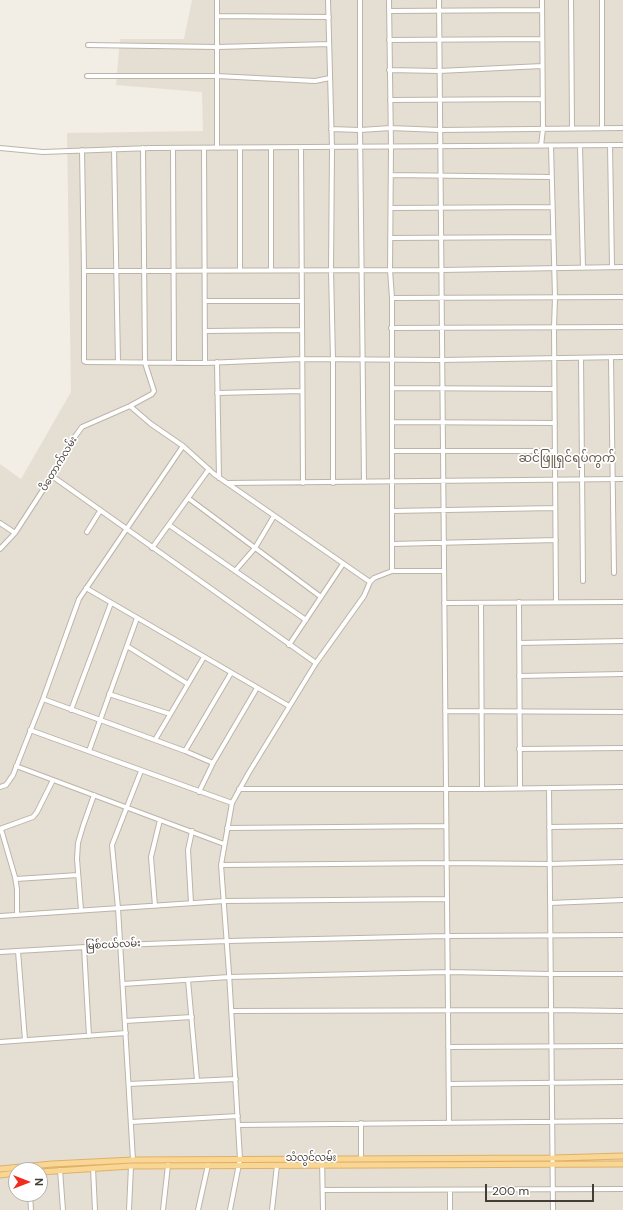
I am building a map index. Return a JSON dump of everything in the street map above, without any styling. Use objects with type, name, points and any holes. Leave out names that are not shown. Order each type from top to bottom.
[{"type":"main road","name":"သံလွင်လမ်း","points":[[0,1169],[52,1164],[133,1160],[240,1158],[553,1158],[623,1156]]},
{"type":"main road","name":"သံလွင်လမ်း","points":[[48,1171],[168,1165],[623,1164]]},
{"type":"street","points":[[217,0],[217,148]]},
{"type":"street","points":[[328,0],[332,148],[331,270],[334,482]]},
{"type":"street","points":[[360,0],[364,482]]},
{"type":"street","points":[[389,0],[391,128],[390,270],[392,298],[392,571]]},
{"type":"street","points":[[438,0],[449,1122]]},
{"type":"street","points":[[542,0],[542,146]]},
{"type":"street","points":[[571,0],[572,128]]},
{"type":"street","points":[[602,0],[602,128]]},
{"type":"street","points":[[389,11],[542,10]]},
{"type":"street","points":[[217,16],[328,17]]},
{"type":"street","points":[[389,40],[542,39]]},
{"type":"street","points":[[88,45],[217,47],[329,44]]},
{"type":"street","points":[[389,70],[439,71],[542,66]]},
{"type":"street","points":[[87,76],[217,76],[315,81],[330,78]]},
{"type":"street","points":[[390,100],[542,99]]},
{"type":"street","points":[[331,129],[360,130],[391,128],[440,130],[623,128]]},
{"type":"street","points":[[0,148],[43,152],[143,148],[623,145]]},
{"type":"street","points":[[551,146],[552,237],[555,297],[554,423],[556,602]]},
{"type":"street","points":[[580,146],[583,268]]},
{"type":"street","points":[[610,146],[612,267]]},
{"type":"street","points":[[143,148],[145,362]]},
{"type":"street","points":[[173,148],[174,363]]},
{"type":"street","points":[[204,148],[205,363]]},
{"type":"street","points":[[240,148],[240,270]]},
{"type":"street","points":[[271,148],[271,270]]},
{"type":"street","points":[[300,148],[303,483]]},
{"type":"street","points":[[114,149],[118,362]]},
{"type":"street","points":[[82,150],[84,361],[88,363],[205,363],[302,359],[442,360],[623,357]]},
{"type":"street","points":[[391,175],[551,177]]},
{"type":"street","points":[[391,208],[552,208]]},
{"type":"street","points":[[390,238],[552,237]]},
{"type":"street","points":[[84,271],[441,270],[623,267]]},
{"type":"street","points":[[392,298],[623,296]]},
{"type":"street","points":[[205,301],[301,301]]},
{"type":"street","points":[[391,328],[623,327]]},
{"type":"street","points":[[205,331],[301,330]]},
{"type":"street","points":[[581,358],[583,581]]},
{"type":"street","points":[[611,358],[614,573]]},
{"type":"street","name":"ပိတောက်လမ်း","points":[[0,549],[15,533],[82,427],[130,406],[154,392],[145,362]]},
{"type":"street","points":[[217,362],[219,478]]},
{"type":"street","points":[[392,388],[554,389]]},
{"type":"street","points":[[217,393],[302,391]]},
{"type":"street","points":[[130,406],[151,424],[183,446],[227,484],[370,582]]},
{"type":"street","points":[[392,422],[554,423]]},
{"type":"street","points":[[0,787],[6,785],[13,775],[79,599],[183,446]]},
{"type":"street","points":[[392,451],[555,451]]},
{"type":"street","points":[[152,548],[209,470]]},
{"type":"street","points":[[52,476],[100,512],[316,663]]},
{"type":"street","points":[[227,484],[443,480],[623,479]]},
{"type":"street","points":[[188,498],[321,597]]},
{"type":"street","points":[[393,511],[555,508]]},
{"type":"street","points":[[87,532],[100,512]]},
{"type":"street","points":[[235,571],[255,548],[274,516]]},
{"type":"street","points":[[0,523],[15,533]]},
{"type":"street","points":[[169,525],[306,620]]},
{"type":"street","points":[[392,544],[556,540]]},
{"type":"street","points":[[290,645],[343,564]]},
{"type":"street","points":[[230,1210],[240,1158],[232,1011],[221,865],[232,803],[289,706],[316,663],[364,596],[370,582],[374,578],[392,571],[444,571]]},
{"type":"street","points":[[86,588],[289,706]]},
{"type":"street","points":[[519,602],[520,788]]},
{"type":"street","points":[[444,603],[623,602]]},
{"type":"street","points":[[71,710],[111,603]]},
{"type":"street","points":[[482,603],[482,789]]},
{"type":"street","points":[[89,751],[137,618]]},
{"type":"street","points":[[519,643],[623,641]]},
{"type":"street","points":[[127,646],[188,684]]},
{"type":"street","points":[[155,740],[204,657]]},
{"type":"street","points":[[185,751],[231,673]]},
{"type":"street","points":[[519,676],[623,674]]},
{"type":"street","points":[[199,792],[213,763],[257,688]]},
{"type":"street","points":[[110,694],[170,714]]},
{"type":"street","points":[[42,699],[185,751],[213,763]]},
{"type":"street","points":[[445,711],[623,712]]},
{"type":"street","points":[[30,730],[232,803]]},
{"type":"street","points":[[519,749],[623,748]]},
{"type":"street","points":[[16,766],[224,844]]},
{"type":"street","points":[[133,1160],[118,908],[112,846],[141,771]]},
{"type":"street","points":[[17,914],[16,879],[1,829],[33,817],[40,807],[53,780]]},
{"type":"street","points":[[239,789],[482,789],[623,787]]},
{"type":"street","points":[[549,788],[553,1210]]},
{"type":"street","points":[[81,910],[77,860],[78,843],[82,826],[94,795]]},
{"type":"street","points":[[155,906],[151,857],[160,820]]},
{"type":"street","points":[[227,828],[446,826]]},
{"type":"street","points":[[549,827],[623,826]]},
{"type":"street","points":[[191,903],[188,850],[192,832]]},
{"type":"street","points":[[221,865],[447,863],[549,864],[623,862]]},
{"type":"street","points":[[16,879],[78,876]]},
{"type":"street","points":[[0,916],[224,901],[447,899]]},
{"type":"street","points":[[550,903],[623,900]]},
{"type":"street","name":"မြစ်ငယ်လမ်း","points":[[0,952],[227,941],[623,934]]},
{"type":"street","points":[[84,947],[89,1036]]},
{"type":"street","points":[[18,951],[26,1040]]},
{"type":"street","points":[[123,984],[229,977],[448,972],[623,974]]},
{"type":"street","points":[[188,980],[197,1080]]},
{"type":"street","points":[[232,1011],[623,1011]]},
{"type":"street","points":[[125,1021],[192,1017]]},
{"type":"street","points":[[0,1042],[126,1034]]},
{"type":"street","points":[[448,1047],[623,1046]]},
{"type":"street","points":[[129,1084],[236,1079]]},
{"type":"street","points":[[448,1084],[623,1082]]},
{"type":"street","points":[[131,1122],[238,1116]]},
{"type":"street","points":[[238,1125],[623,1121]]},
{"type":"street","points":[[361,1123],[361,1159]]},
{"type":"street","points":[[322,1158],[323,1210]]},
{"type":"street","points":[[163,1210],[168,1165]]},
{"type":"street","points":[[198,1210],[208,1165]]},
{"type":"street","points":[[272,1210],[277,1165]]},
{"type":"street","points":[[129,1210],[131,1166]]},
{"type":"street","points":[[93,1168],[95,1210]]},
{"type":"street","points":[[60,1170],[63,1210]]},
{"type":"street","points":[[323,1190],[623,1189]]},
{"type":"street","points":[[450,1190],[450,1210]]},
{"type":"shaded area","points":[[192,0],[623,0],[623,1210],[0,1210],[0,464],[21,479],[71,392],[67,133],[203,131],[202,92],[116,85],[120,39],[184,39]]},
{"type":"district","name":"ဆင်ဖြူရှင်ရပ်ကွက်","points":[[567,459]]}]
